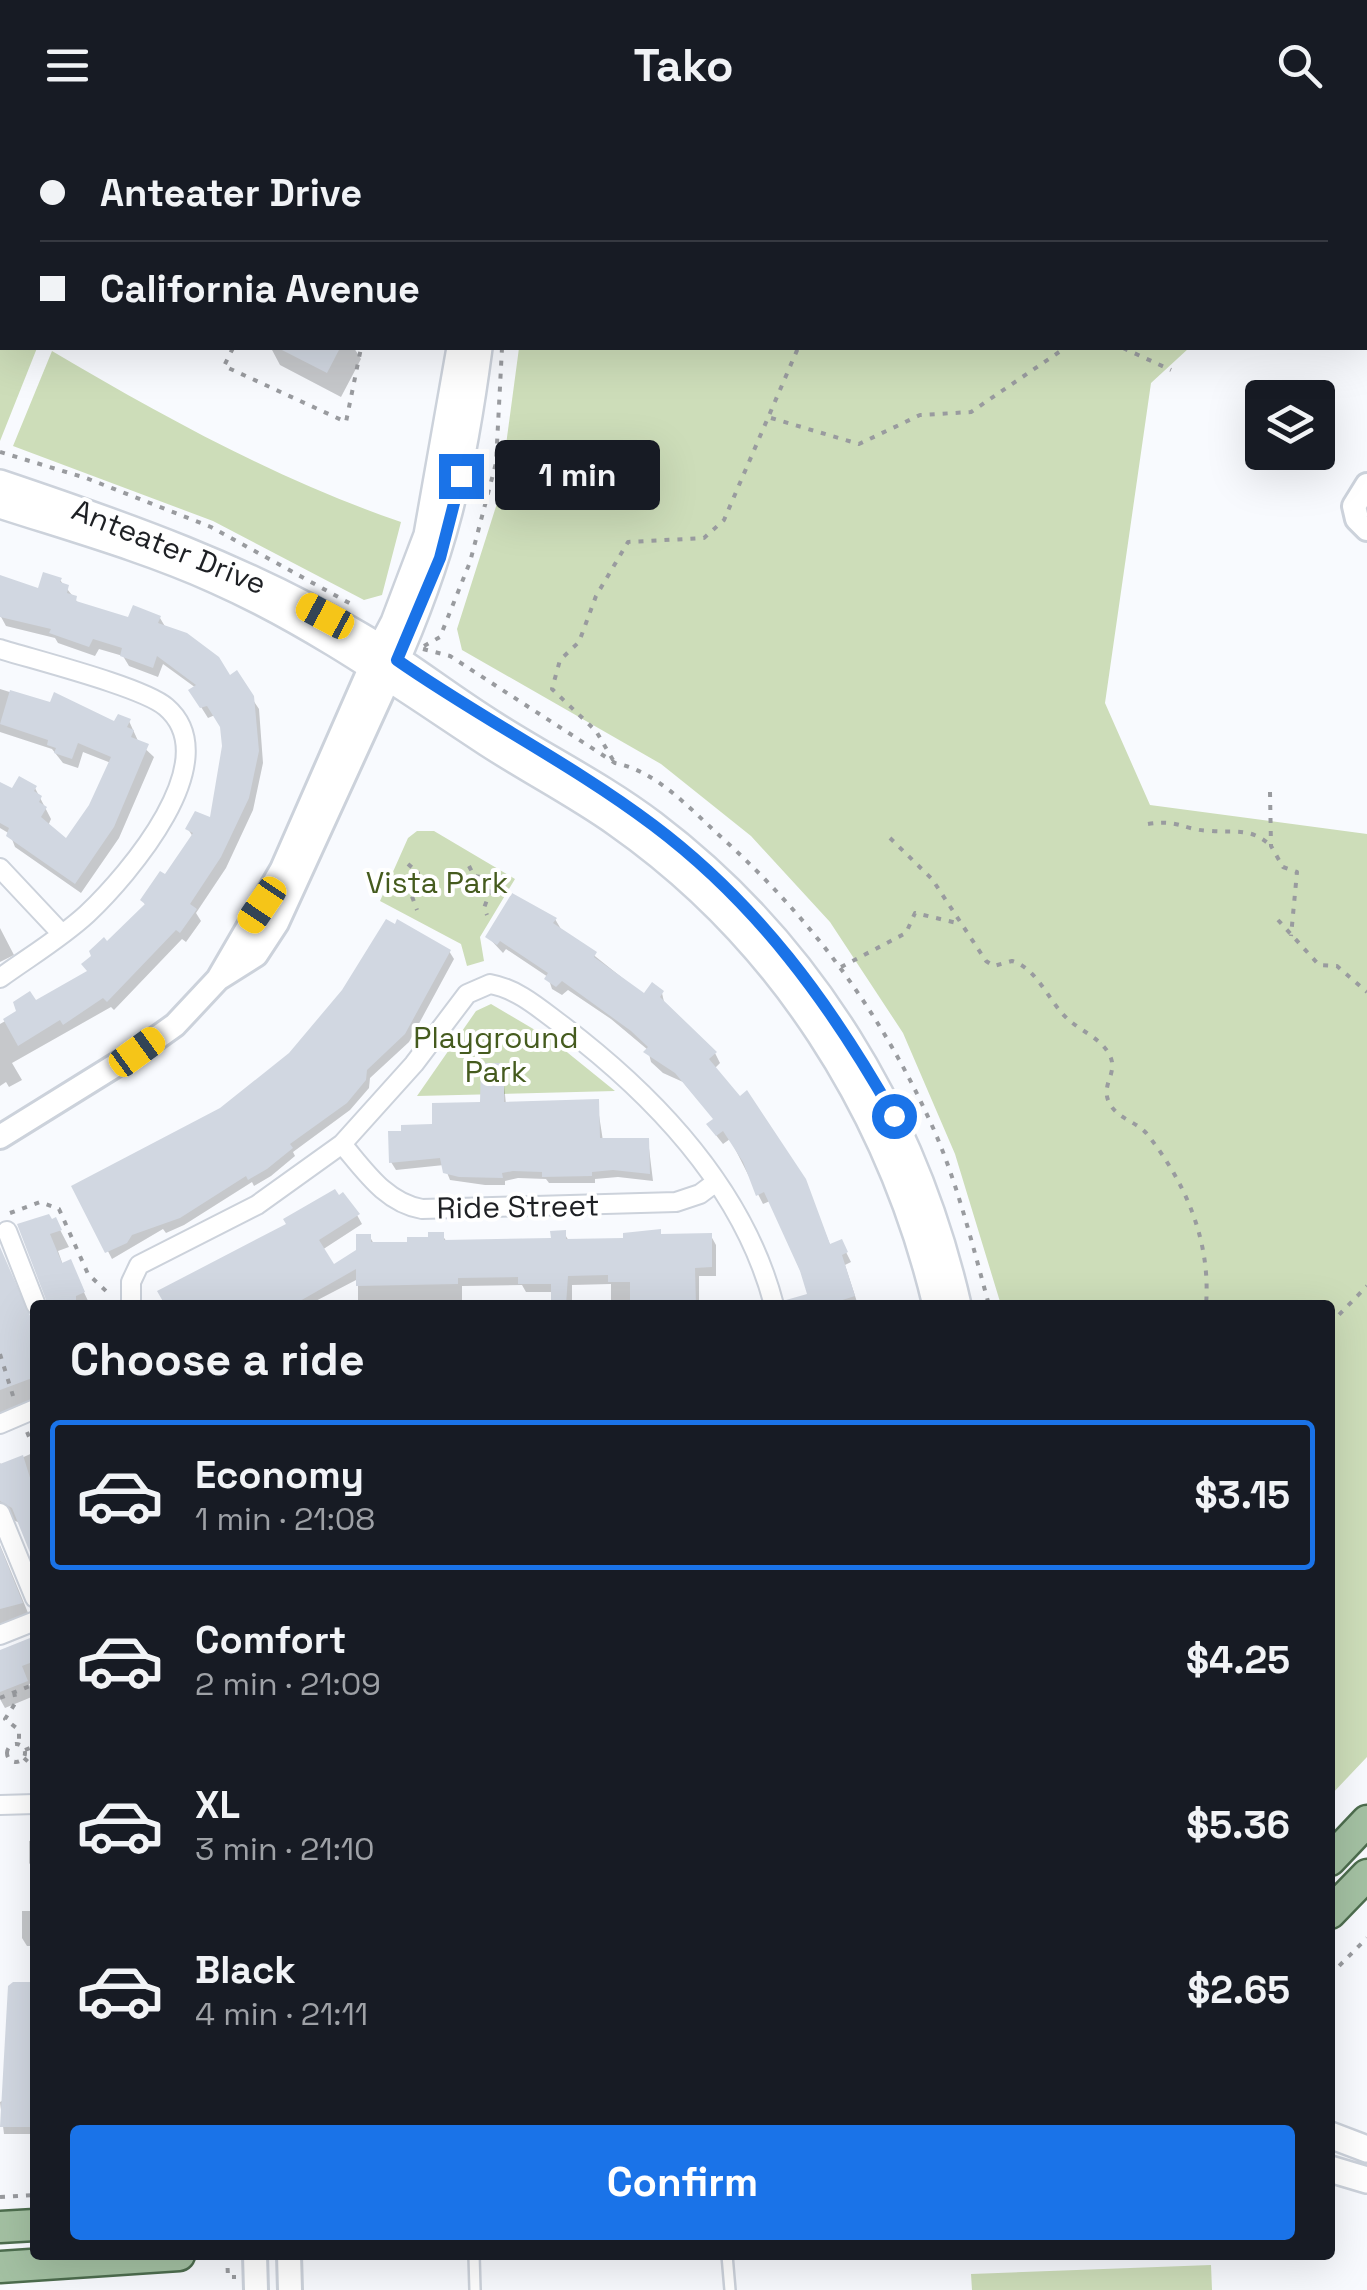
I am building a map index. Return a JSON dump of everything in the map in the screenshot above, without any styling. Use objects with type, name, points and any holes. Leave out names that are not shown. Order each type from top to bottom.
[{"type":"main road","points":[[392,660],[428,534],[460,350]]},
{"type":"main road","points":[[392,660],[449,526],[470,428],[478,350]]},
{"type":"main road","name":"Anteater Drive","points":[[0,484],[203,556],[392,660],[652,824],[721,882],[778,941],[847,1034],[894,1116],[926,1194],[957,1300]]},
{"type":"main road","name":"Anteater Drive","points":[[0,505],[214,579],[296,620],[392,660],[617,824],[688,882],[755,948],[815,1025],[872,1122],[909,1211],[935,1300]]},
{"type":"main road","points":[[1335,1855],[1367,1821]]},
{"type":"main road","points":[[1335,1908],[1367,1874]]},
{"type":"main road","points":[[1335,2137],[1367,2150]]},
{"type":"main road","points":[[1335,2170],[1367,2180]]},
{"type":"main road","points":[[0,2227],[30,2224]]},
{"type":"main road","points":[[0,2267],[104,2260]]},
{"type":"street","points":[[1367,485],[1354,506],[1357,519],[1367,530]]},
{"type":"street","points":[[0,648],[156,700],[177,721],[186,756],[185,778],[176,799],[112,888],[62,934],[0,978]]},
{"type":"street","points":[[0,1137],[175,1025],[218,979],[256,955],[277,924],[392,660]]},
{"type":"street","points":[[0,868],[62,934]]},
{"type":"street","points":[[131,1300],[130,1282],[139,1265],[257,1205],[342,1144],[414,1064],[472,989],[502,986],[543,1011],[616,1070],[694,1149],[740,1220],[772,1300]]},
{"type":"street","name":"Ride Street","points":[[342,1144],[387,1194],[401,1205],[422,1208],[676,1202],[700,1194],[716,1182]]},
{"type":"street","points":[[5,1225],[34,1300]]},
{"type":"street","points":[[0,1424],[28,1412]]},
{"type":"street","points":[[0,1513],[30,1586]]},
{"type":"street","points":[[0,1635],[30,1623]]},
{"type":"street","points":[[0,1804],[30,1804]]},
{"type":"street","points":[[255,2260],[256,2290]]},
{"type":"street","points":[[288,2260],[290,2290]]},
{"type":"lane","points":[[474,2260],[475,2290]]},
{"type":"lane","points":[[728,2260],[730,2290]]},
{"type":"path","points":[[232,350],[224,366],[346,422],[361,350]]},
{"type":"path","points":[[392,660],[440,637],[470,562],[496,463],[502,350]]},
{"type":"path","points":[[615,763],[596,731],[552,689],[553,674],[560,660],[579,642],[596,596],[628,542],[712,534],[724,520],[797,350]]},
{"type":"path","points":[[770,418],[859,444],[920,414],[971,412],[1062,350]]},
{"type":"path","points":[[1126,350],[1171,370]]},
{"type":"path","points":[[0,452],[86,478],[211,527],[344,597],[356,609]]},
{"type":"path","points":[[1270,792],[1272,846],[1282,868],[1297,872],[1291,936]]},
{"type":"path","points":[[1148,824],[1170,820],[1208,832],[1234,828],[1257,835],[1272,846]]},
{"type":"path","points":[[890,838],[932,879],[986,961],[994,966],[1012,961],[1024,966],[1063,1015],[1109,1054],[1112,1069],[1104,1084],[1108,1100],[1119,1115],[1146,1132],[1194,1210],[1206,1262],[1206,1300]]},
{"type":"path","points":[[408,864],[418,873],[410,890],[417,910]]},
{"type":"path","points":[[469,866],[474,876],[488,878],[493,884],[484,908],[487,914]]},
{"type":"path","points":[[842,967],[906,933],[916,912],[961,924]]},
{"type":"path","points":[[1278,920],[1322,968],[1337,966],[1367,992]]},
{"type":"path","points":[[5,1225],[28,1205],[51,1203],[66,1216],[88,1274],[106,1290]]},
{"type":"path","points":[[1335,1319],[1367,1286]]},
{"type":"path","points":[[0,1354],[28,1412]]},
{"type":"path","points":[[0,1698],[30,1686]]},
{"type":"path","points":[[14,1692],[16,1702],[5,1719],[20,1730],[19,1744],[30,1763]]},
{"type":"path","points":[[0,1746],[8,1749],[19,1744]]},
{"type":"path","points":[[24,1750],[30,1748]]},
{"type":"path","points":[[8,1749],[13,1762],[24,1758]]},
{"type":"path","points":[[1335,1970],[1367,1938]]},
{"type":"path","points":[[0,2198],[30,2195]]},
{"type":"green space","points":[[0,350],[36,350],[0,441]]},
{"type":"green space","points":[[519,350],[1187,350],[1151,383],[1105,703],[1150,805],[1367,834],[1367,1757],[1335,1791],[1335,1300],[999,1300],[955,1154],[903,1033],[830,922],[751,836],[661,764],[462,650],[457,629],[499,497]]},
{"type":"green space","points":[[52,351],[222,446],[310,487],[401,522],[382,595],[364,600],[213,521],[13,446]]},
{"type":"green space","name":"Vista Park","points":[[417,831],[434,831],[515,879],[480,937],[484,961],[467,966],[461,944],[380,901],[408,838]]},
{"type":"green space","name":"Playground Park","points":[[491,1004],[552,1040],[615,1091],[417,1096],[476,1011]]},
{"type":"green space","points":[[1211,2265],[1212,2290],[972,2290],[971,2274]]},
{"type":"building","points":[[282,350],[339,350],[327,373]]},
{"type":"building","points":[[43,572],[62,578],[60,582],[69,585],[67,593],[77,596],[76,601],[128,617],[133,605],[161,616],[158,623],[187,633],[219,657],[230,675],[237,670],[254,696],[259,751],[249,798],[221,857],[190,904],[197,909],[180,933],[176,930],[107,1002],[103,998],[63,1025],[60,1020],[18,1046],[3,1019],[16,1011],[13,1002],[30,991],[36,1000],[87,971],[81,964],[91,956],[89,951],[104,937],[107,941],[145,904],[140,900],[160,871],[165,874],[193,833],[185,829],[195,811],[210,817],[222,746],[220,727],[207,706],[200,708],[188,690],[196,685],[157,656],[153,668],[120,656],[122,648],[93,639],[89,647],[49,633],[51,629],[0,617],[0,575],[38,588]]},
{"type":"building","points":[[10,690],[50,702],[54,692],[114,721],[118,714],[131,719],[127,727],[134,730],[131,737],[149,744],[114,827],[75,884],[6,836],[9,828],[0,823],[0,782],[12,788],[19,776],[37,786],[34,791],[42,796],[39,802],[47,807],[41,817],[66,838],[89,805],[111,757],[78,743],[72,759],[54,753],[56,748],[47,745],[48,740],[0,724]]},
{"type":"building","points":[[512,893],[557,918],[553,923],[597,952],[594,957],[644,993],[652,982],[664,991],[660,997],[717,1052],[709,1059],[740,1096],[747,1090],[806,1179],[830,1244],[842,1239],[848,1252],[842,1255],[855,1296],[843,1300],[786,1300],[807,1294],[764,1192],[756,1196],[743,1162],[723,1131],[716,1136],[706,1124],[713,1119],[675,1073],[643,1052],[648,1047],[631,1031],[562,981],[556,987],[544,979],[548,973],[500,941],[497,945],[485,937]]},
{"type":"building","points":[[386,919],[395,924],[397,919],[451,950],[405,1034],[367,1070],[366,1080],[347,1103],[290,1144],[293,1148],[267,1169],[248,1180],[246,1176],[180,1218],[132,1235],[127,1243],[105,1253],[71,1186],[220,1108],[289,1053],[342,990]]},
{"type":"building","points":[[481,1063],[504,1063],[504,1102],[599,1099],[600,1138],[649,1138],[650,1174],[613,1170],[592,1172],[592,1176],[542,1177],[542,1172],[513,1171],[502,1173],[503,1178],[459,1177],[443,1173],[440,1158],[389,1163],[388,1131],[401,1131],[401,1125],[432,1124],[432,1103],[480,1102]]},
{"type":"building","points":[[335,1189],[339,1195],[343,1192],[360,1214],[319,1240],[334,1264],[356,1250],[356,1234],[371,1234],[371,1242],[407,1242],[407,1237],[428,1237],[428,1232],[444,1232],[444,1240],[551,1238],[550,1231],[566,1230],[566,1239],[623,1238],[623,1233],[661,1229],[661,1234],[712,1233],[712,1267],[695,1268],[696,1300],[630,1300],[630,1282],[608,1282],[608,1275],[568,1276],[566,1300],[551,1300],[551,1284],[518,1284],[518,1277],[458,1278],[458,1284],[356,1286],[356,1269],[302,1300],[162,1300],[157,1291],[286,1224],[283,1219]]},
{"type":"building","points":[[49,1214],[52,1219],[56,1217],[62,1230],[50,1234],[62,1263],[71,1259],[85,1292],[76,1300],[46,1300],[17,1224]]},
{"type":"building","points":[[0,1247],[30,1316],[30,1379],[0,1390]]},
{"type":"building","points":[[23,1455],[30,1478],[30,1553],[12,1508],[0,1501],[0,1464]]},
{"type":"building","points":[[0,1546],[23,1603],[0,1609]]},
{"type":"building","points":[[30,1638],[30,1663],[22,1666],[28,1681],[0,1692],[0,1650]]},
{"type":"building","points":[[13,1982],[30,1982],[30,2127],[0,2127],[8,1986]]},
{"type":"route","points":[[461,476],[440,558],[397,660],[492,724],[612,796],[721,882],[760,920],[822,998],[894,1116]]}]
